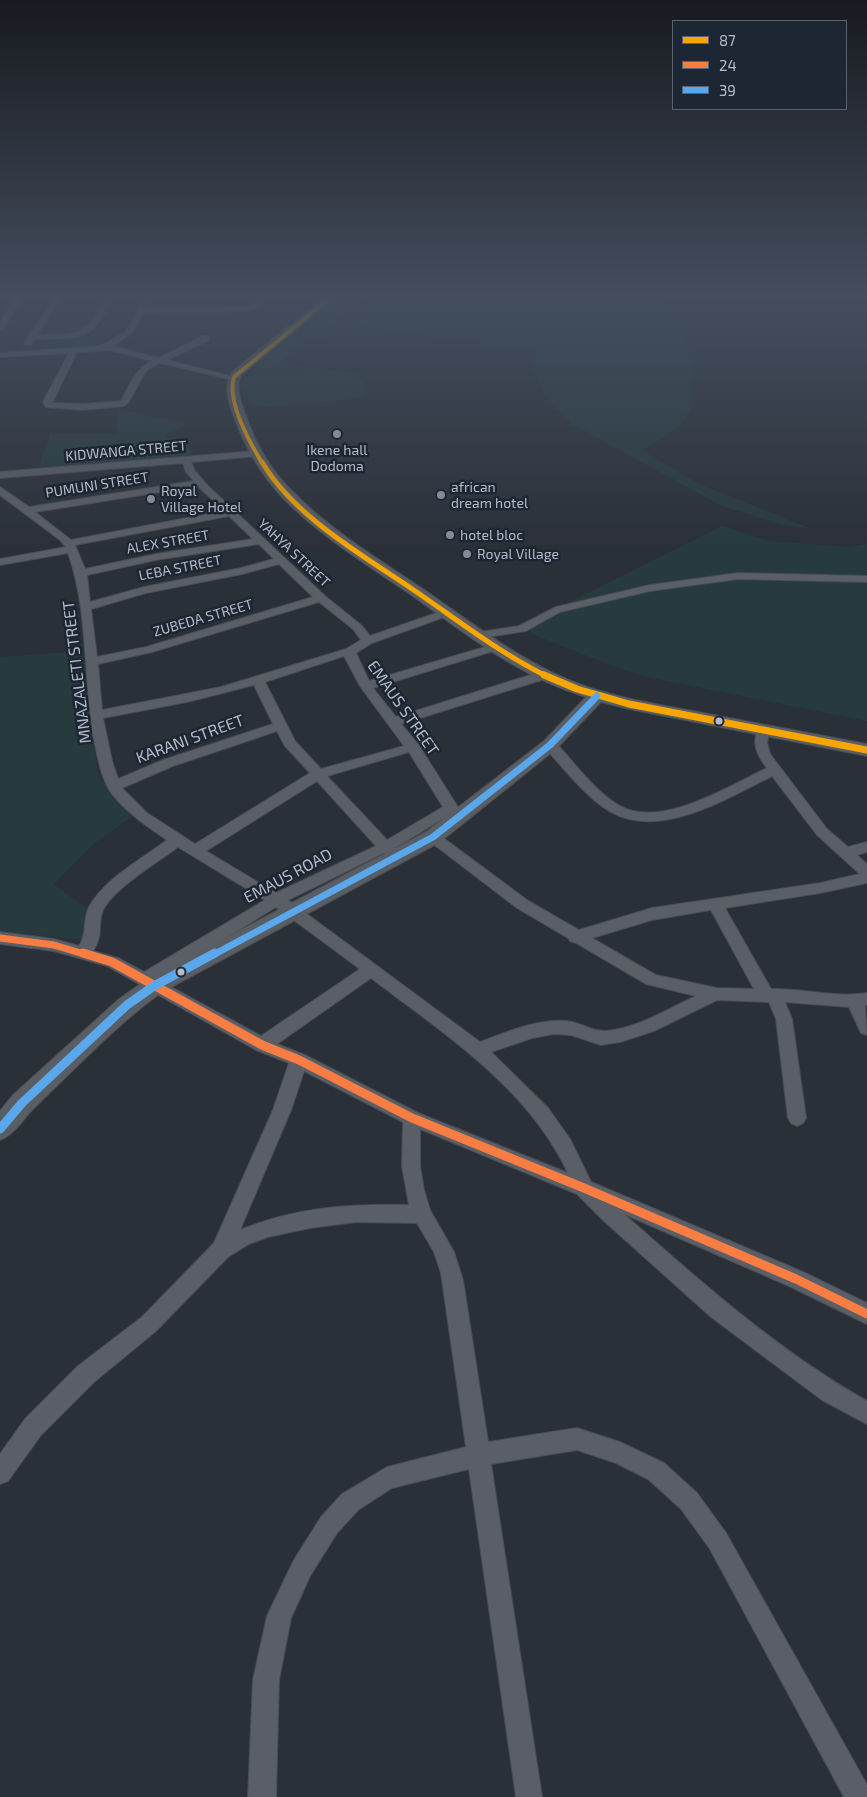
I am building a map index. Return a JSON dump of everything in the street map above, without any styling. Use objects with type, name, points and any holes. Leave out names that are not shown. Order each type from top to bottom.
[{"type":"street","points":[[57,384],[47,402],[50,405],[82,408],[124,403],[134,384]]},
{"type":"street","points":[[232,384],[240,421],[255,454],[292,500],[327,530],[446,613],[544,675],[597,696],[867,750]]},
{"type":"street","name":"KIDWANGA STREET","points":[[0,475],[255,454]]},
{"type":"street","name":"YAHYA STREET","points":[[186,460],[191,472],[231,513],[321,598],[357,627],[368,641]]},
{"type":"street","name":"PUMUNI STREET","points":[[27,510],[201,483]]},
{"type":"street","points":[[0,490],[71,545]]},
{"type":"street","points":[[0,562],[57,553],[71,545],[231,513]]},
{"type":"street","name":"ALEX STREET","points":[[81,573],[156,557],[261,540]]},
{"type":"street","name":"MNAZALETI STREET","points":[[71,545],[81,573],[92,662],[96,715],[105,761],[114,786],[142,816],[176,840],[285,906],[478,1050],[542,1112],[564,1145],[584,1188]]},
{"type":"street","name":"LEBA STREET","points":[[86,607],[159,586],[242,571],[282,560]]},
{"type":"street","points":[[480,635],[522,629],[556,610],[650,588],[738,576],[867,578]]},
{"type":"street","name":"ZUBEDA STREET","points":[[92,662],[148,650],[321,598]]},
{"type":"street","name":"EMAUS STREET","points":[[446,613],[368,641],[350,652],[350,660],[366,686],[413,747],[454,813]]},
{"type":"street","points":[[366,686],[496,646]]},
{"type":"street","points":[[96,715],[148,706],[258,680],[305,663],[350,652]]},
{"type":"street","points":[[394,722],[544,675]]},
{"type":"street","points":[[258,680],[290,743],[317,775],[391,852]]},
{"type":"street","points":[[0,1129],[22,1103],[149,983],[285,906],[391,852],[454,813],[550,745],[597,696]]},
{"type":"street","name":"KARANI STREET","points":[[114,786],[168,763],[280,726]]},
{"type":"street","points":[[764,730],[760,742],[764,755],[822,832],[867,872]]},
{"type":"street","points":[[550,745],[616,810],[640,818],[690,809],[776,769]]},
{"type":"street","points":[[195,850],[317,775],[413,747]]},
{"type":"street","points":[[391,852],[433,837],[454,813]]},
{"type":"street","points":[[433,837],[522,904],[652,980],[718,994],[790,995],[861,1000],[867,1028]]},
{"type":"street","points":[[83,953],[92,940],[95,911],[106,893],[176,840]]},
{"type":"street","points":[[845,853],[867,847]]},
{"type":"street","points":[[576,937],[652,914],[811,890],[867,878]]},
{"type":"street","points":[[714,904],[784,1019],[797,1118]]},
{"type":"street","points":[[0,938],[54,946],[112,962],[262,1045],[299,1060],[412,1118],[584,1188],[796,1279],[867,1314]]},
{"type":"street","points":[[262,1045],[370,970]]},
{"type":"street","points":[[478,1050],[542,1029],[567,1028],[596,1037],[606,1038],[624,1034],[650,1025],[689,1005],[718,994]]},
{"type":"street","points":[[221,1250],[282,1110],[299,1060]]},
{"type":"street","points":[[412,1118],[410,1170],[413,1190],[422,1214],[451,1268],[480,1454],[529,1797]]},
{"type":"street","points":[[584,1188],[611,1215],[718,1310],[830,1392],[867,1413]]},
{"type":"street","points":[[0,1473],[33,1427],[86,1374],[149,1324],[221,1250],[242,1238],[267,1228],[310,1219],[356,1213],[422,1214]]},
{"type":"street","points":[[262,1797],[266,1680],[279,1616],[302,1568],[329,1525],[350,1502],[387,1478],[480,1454],[577,1439],[620,1452],[656,1471],[689,1501],[718,1541],[859,1797]]},
{"type":"green space","points":[[242,384],[365,384],[369,389],[362,398],[253,408]]},
{"type":"green space","points":[[540,384],[692,384],[691,409],[678,428],[642,450],[699,484],[809,528],[783,525],[722,506],[572,424],[544,394]]},
{"type":"green space","points":[[117,409],[184,423],[184,426],[164,435],[175,442],[187,443],[193,456],[38,470],[50,434],[117,433]]},
{"type":"green space","points":[[722,526],[770,541],[848,547],[867,544],[867,721],[647,677],[615,667],[532,634],[527,623]]},
{"type":"green space","points":[[83,651],[98,776],[134,815],[96,842],[53,884],[91,911],[82,940],[0,931],[0,657]]},
{"type":"transit line","name":"87","points":[[232,384],[233,395],[248,440],[265,468],[287,494],[339,539],[514,659],[556,681],[629,704],[867,750]]},
{"type":"transit line","name":"39","points":[[0,1129],[22,1103],[127,1005],[154,986],[433,837],[550,745],[597,696]]},
{"type":"transit line","name":"24","points":[[0,938],[54,945],[112,962],[262,1045],[299,1060],[412,1118],[584,1188],[796,1279],[867,1314]]},
{"type":"place","name":"Ikene hall Dodoma","points":[[337,434]]},
{"type":"place","name":"african dream hotel","points":[[441,495]]},
{"type":"place","name":"Royal Village Hotel","points":[[151,499]]},
{"type":"place","name":"hotel bloc","points":[[450,535]]},
{"type":"place","name":"Royal Village","points":[[467,554]]}]
